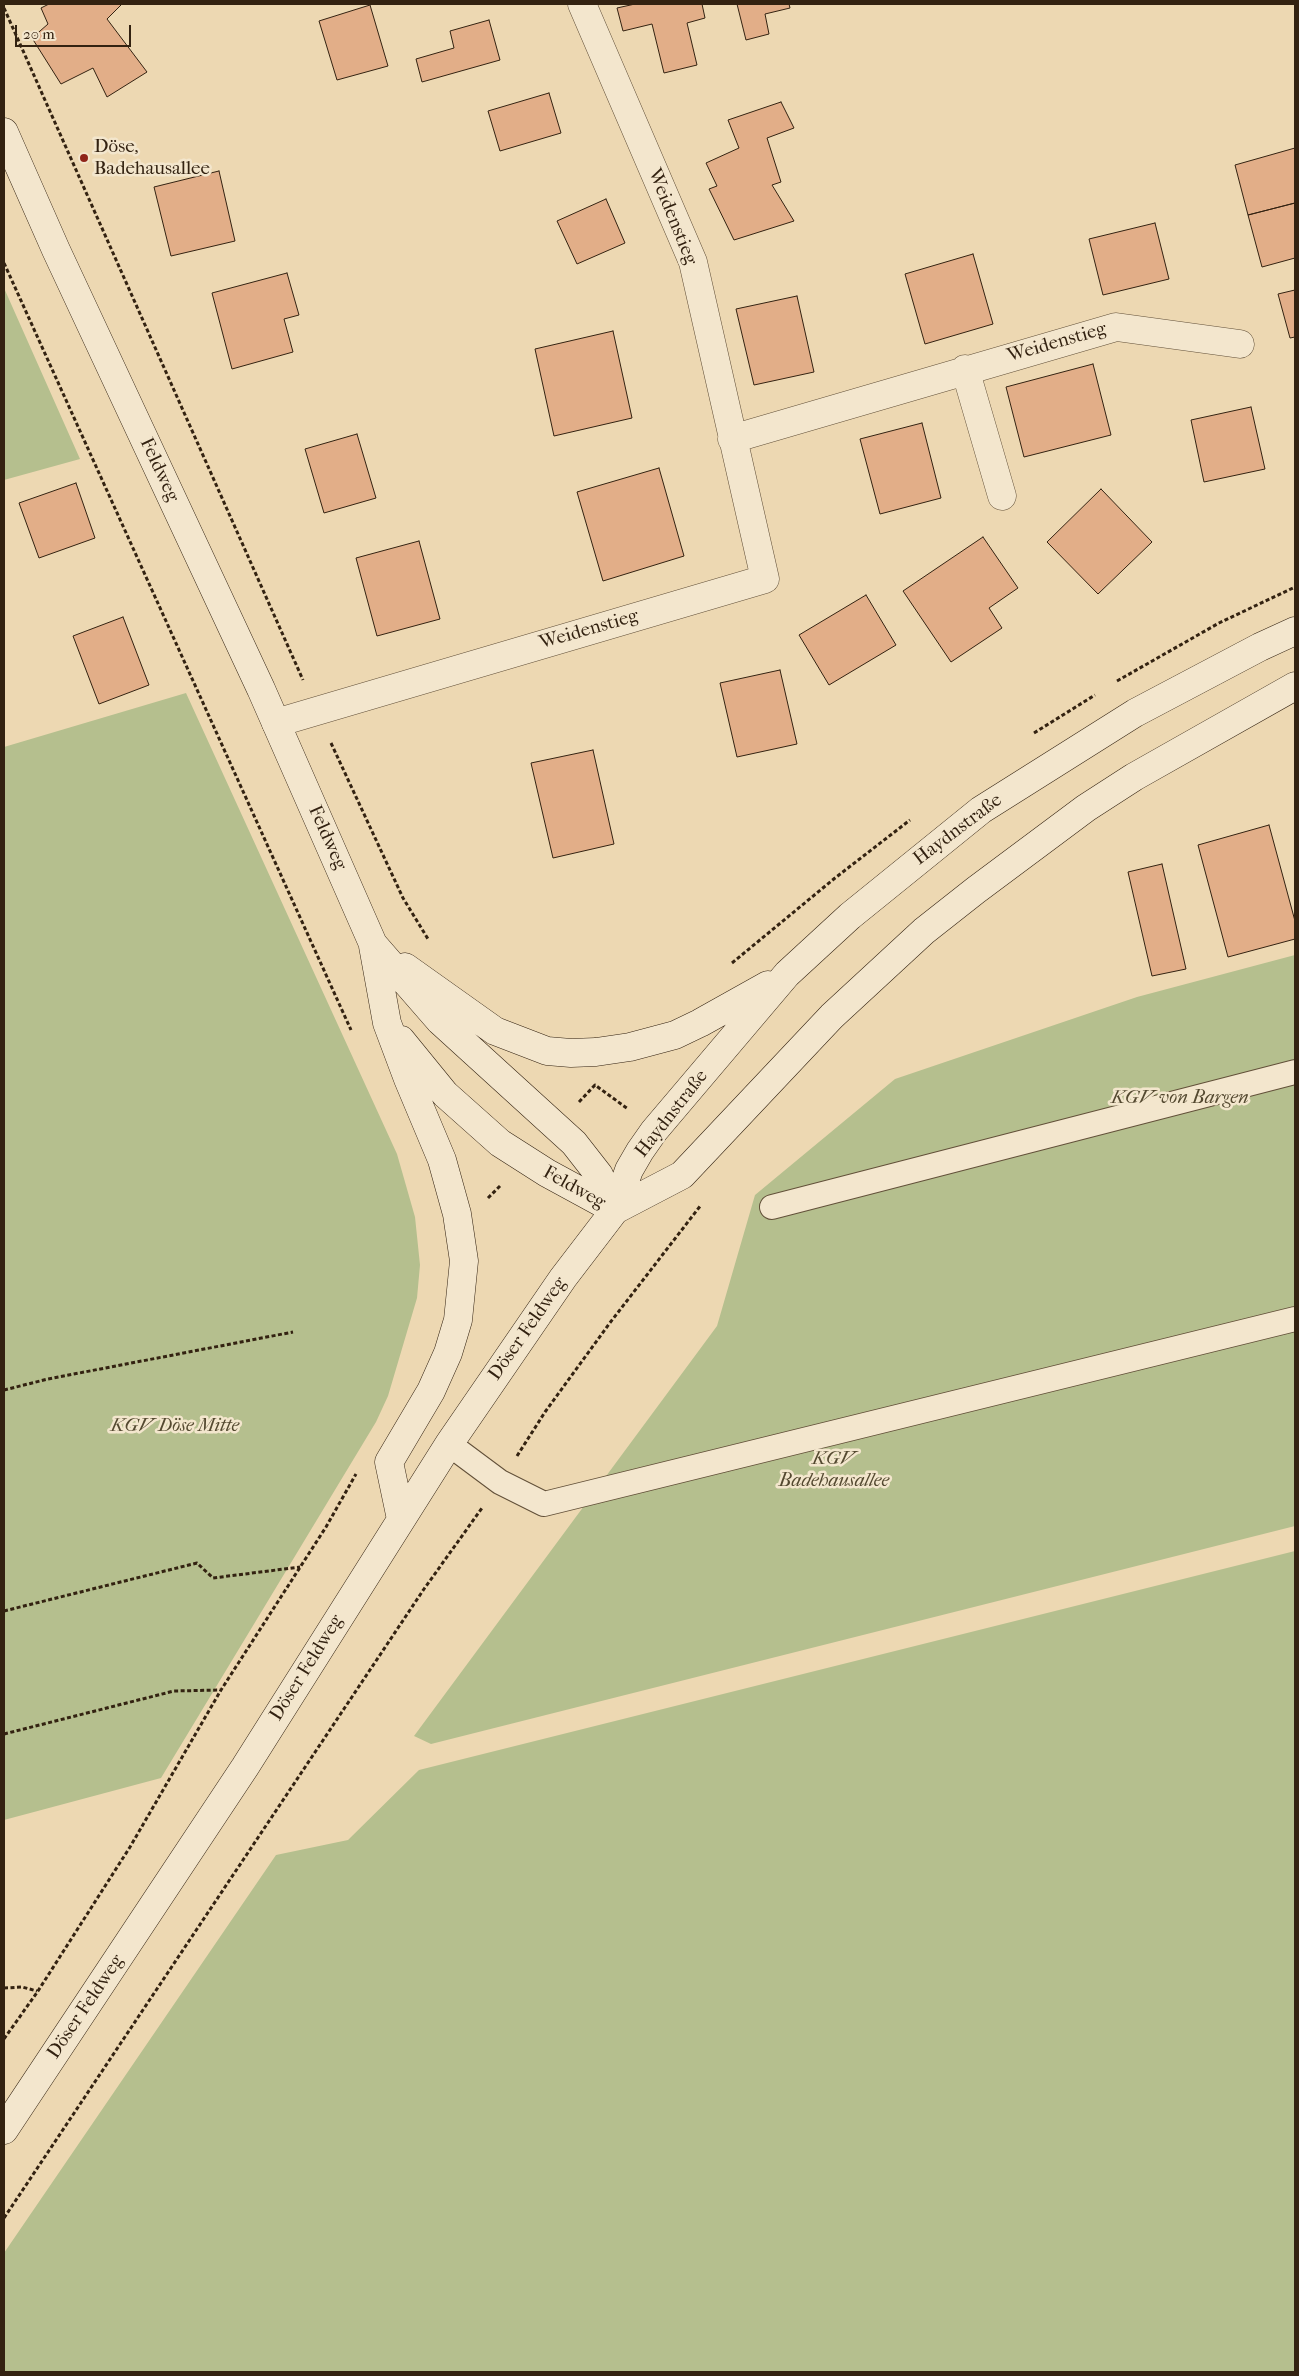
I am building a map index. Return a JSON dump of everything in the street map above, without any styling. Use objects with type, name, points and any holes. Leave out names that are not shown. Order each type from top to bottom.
[{"type":"street","name":"Weidenstieg","points":[[276,723],[765,579],[692,262],[582,4]]},
{"type":"street","name":"Feldweg","points":[[4,132],[56,250],[276,723],[373,944],[440,1021],[574,1143],[599,1175],[616,1210]]},
{"type":"street","name":"Weidenstieg","points":[[732,439],[965,369],[1116,327],[1240,344]]},
{"type":"street","points":[[965,369],[1002,496]]},
{"type":"street","name":"Haydnstraße","points":[[616,1210],[629,1170],[654,1131],[787,974],[850,916],[981,810],[1136,714],[1251,652],[1295,631]]},
{"type":"street","name":"Haydnstraße","points":[[616,1210],[682,1175],[832,1016],[924,931],[984,884],[1086,808],[1134,777],[1295,686]]},
{"type":"street","points":[[373,944],[495,1031],[547,1051],[596,1052],[653,1042],[700,1023],[787,974]]},
{"type":"street","points":[[373,944],[387,1023],[442,1160],[457,1214],[464,1261],[458,1320],[448,1353],[431,1391],[389,1462],[401,1519]]},
{"type":"street","name":"Feldweg","points":[[387,1023],[445,1094],[500,1143],[568,1186],[616,1210]]},
{"type":"street","name":"Döser Feldweg","points":[[4,2130],[245,1766],[449,1444],[563,1278],[616,1210]]},
{"type":"lane","points":[[772,1207],[1295,1072]]},
{"type":"lane","points":[[449,1444],[500,1482],[544,1504],[1295,1319]]},
{"type":"path","points":[[4,8],[316,710],[403,898],[430,942]]},
{"type":"path","points":[[4,263],[356,1039]]},
{"type":"path","points":[[572,1108],[595,1085],[630,1110]]},
{"type":"path","points":[[483,1204],[505,1180]]},
{"type":"path","points":[[4,2218],[424,1589],[500,1482],[545,1412],[609,1324],[704,1201]]},
{"type":"path","points":[[4,1390],[293,1332]]},
{"type":"path","points":[[4,1611],[197,1563],[213,1578],[300,1567],[221,1690],[130,1847],[38,1991],[4,2038]]},
{"type":"path","points":[[4,1734],[174,1691],[221,1690]]},
{"type":"path","points":[[4,1988],[22,1987],[38,1991]]},
{"type":"green space","points":[[4,288],[80,459],[4,480]]},
{"type":"green space","name":"KGV Döse Mitte","points":[[186,693],[397,1154],[415,1217],[420,1265],[417,1298],[388,1396],[376,1422],[161,1778],[4,1820],[4,747]]},
{"type":"green space","name":"KGV Badehausallee","points":[[1295,955],[1295,1526],[431,1744],[414,1736],[717,1326],[755,1195],[895,1079],[1137,997]]},
{"type":"green space","points":[[1295,1551],[1295,2372],[4,2372],[4,2253],[276,1855],[348,1840],[419,1770]]},
{"type":"building","points":[[49,4],[122,4],[107,19],[147,72],[107,97],[93,68],[61,84],[32,38],[48,24],[41,8]]},
{"type":"building","points":[[635,4],[702,4],[705,18],[687,23],[697,65],[664,73],[652,24],[623,31],[617,8]]},
{"type":"building","points":[[737,4],[789,4],[790,8],[765,14],[769,34],[746,40]]},
{"type":"building","points":[[370,5],[388,66],[337,80],[319,21]]},
{"type":"building","points":[[489,20],[500,60],[422,82],[416,59],[454,48],[450,31]]},
{"type":"building","points":[[549,93],[561,133],[500,151],[488,111]]},
{"type":"building","points":[[781,102],[794,128],[767,138],[781,182],[772,185],[794,221],[734,240],[709,189],[717,186],[706,163],[739,148],[728,120]]},
{"type":"building","points":[[1295,148],[1295,203],[1248,215],[1235,165]]},
{"type":"building","points":[[219,171],[235,241],[171,256],[154,187]]},
{"type":"building","points":[[606,199],[625,243],[577,264],[557,221]]},
{"type":"building","points":[[1295,203],[1295,258],[1262,267],[1248,215]]},
{"type":"building","points":[[1155,223],[1169,279],[1103,295],[1089,239]]},
{"type":"building","points":[[973,254],[993,324],[925,344],[905,274]]},
{"type":"building","points":[[287,273],[299,315],[284,319],[293,352],[232,369],[212,293]]},
{"type":"building","points":[[1295,290],[1295,337],[1290,338],[1278,294]]},
{"type":"building","points":[[797,296],[814,372],[754,385],[736,309]]},
{"type":"building","points":[[613,331],[632,418],[554,436],[535,349]]},
{"type":"building","points":[[1093,364],[1111,435],[1024,457],[1006,387]]},
{"type":"building","points":[[1251,407],[1265,469],[1204,482],[1191,420]]},
{"type":"building","points":[[922,423],[941,498],[880,514],[860,439]]},
{"type":"building","points":[[357,434],[376,498],[324,513],[305,449]]},
{"type":"building","points":[[659,468],[684,556],[603,581],[577,492]]},
{"type":"building","points":[[76,483],[95,538],[39,558],[19,503]]},
{"type":"building","points":[[1101,489],[1152,542],[1098,594],[1047,542]]},
{"type":"building","points":[[983,537],[1018,588],[989,608],[1002,628],[951,662],[903,591]]},
{"type":"building","points":[[419,541],[440,619],[377,636],[356,558]]},
{"type":"building","points":[[866,595],[896,645],[829,685],[799,635]]},
{"type":"building","points":[[123,617],[149,685],[99,704],[73,636]]},
{"type":"building","points":[[780,670],[797,744],[737,757],[720,683]]},
{"type":"building","points":[[593,750],[614,844],[553,858],[531,763]]},
{"type":"building","points":[[1269,825],[1295,921],[1295,939],[1228,957],[1198,845]]},
{"type":"building","points":[[1162,864],[1186,969],[1152,976],[1128,872]]},
{"type":"place","name":"Döse, Badehausallee","points":[[84,158]]},
{"type":"park label","name":"KGV von Bargen","points":[[1180,1098]]}]
